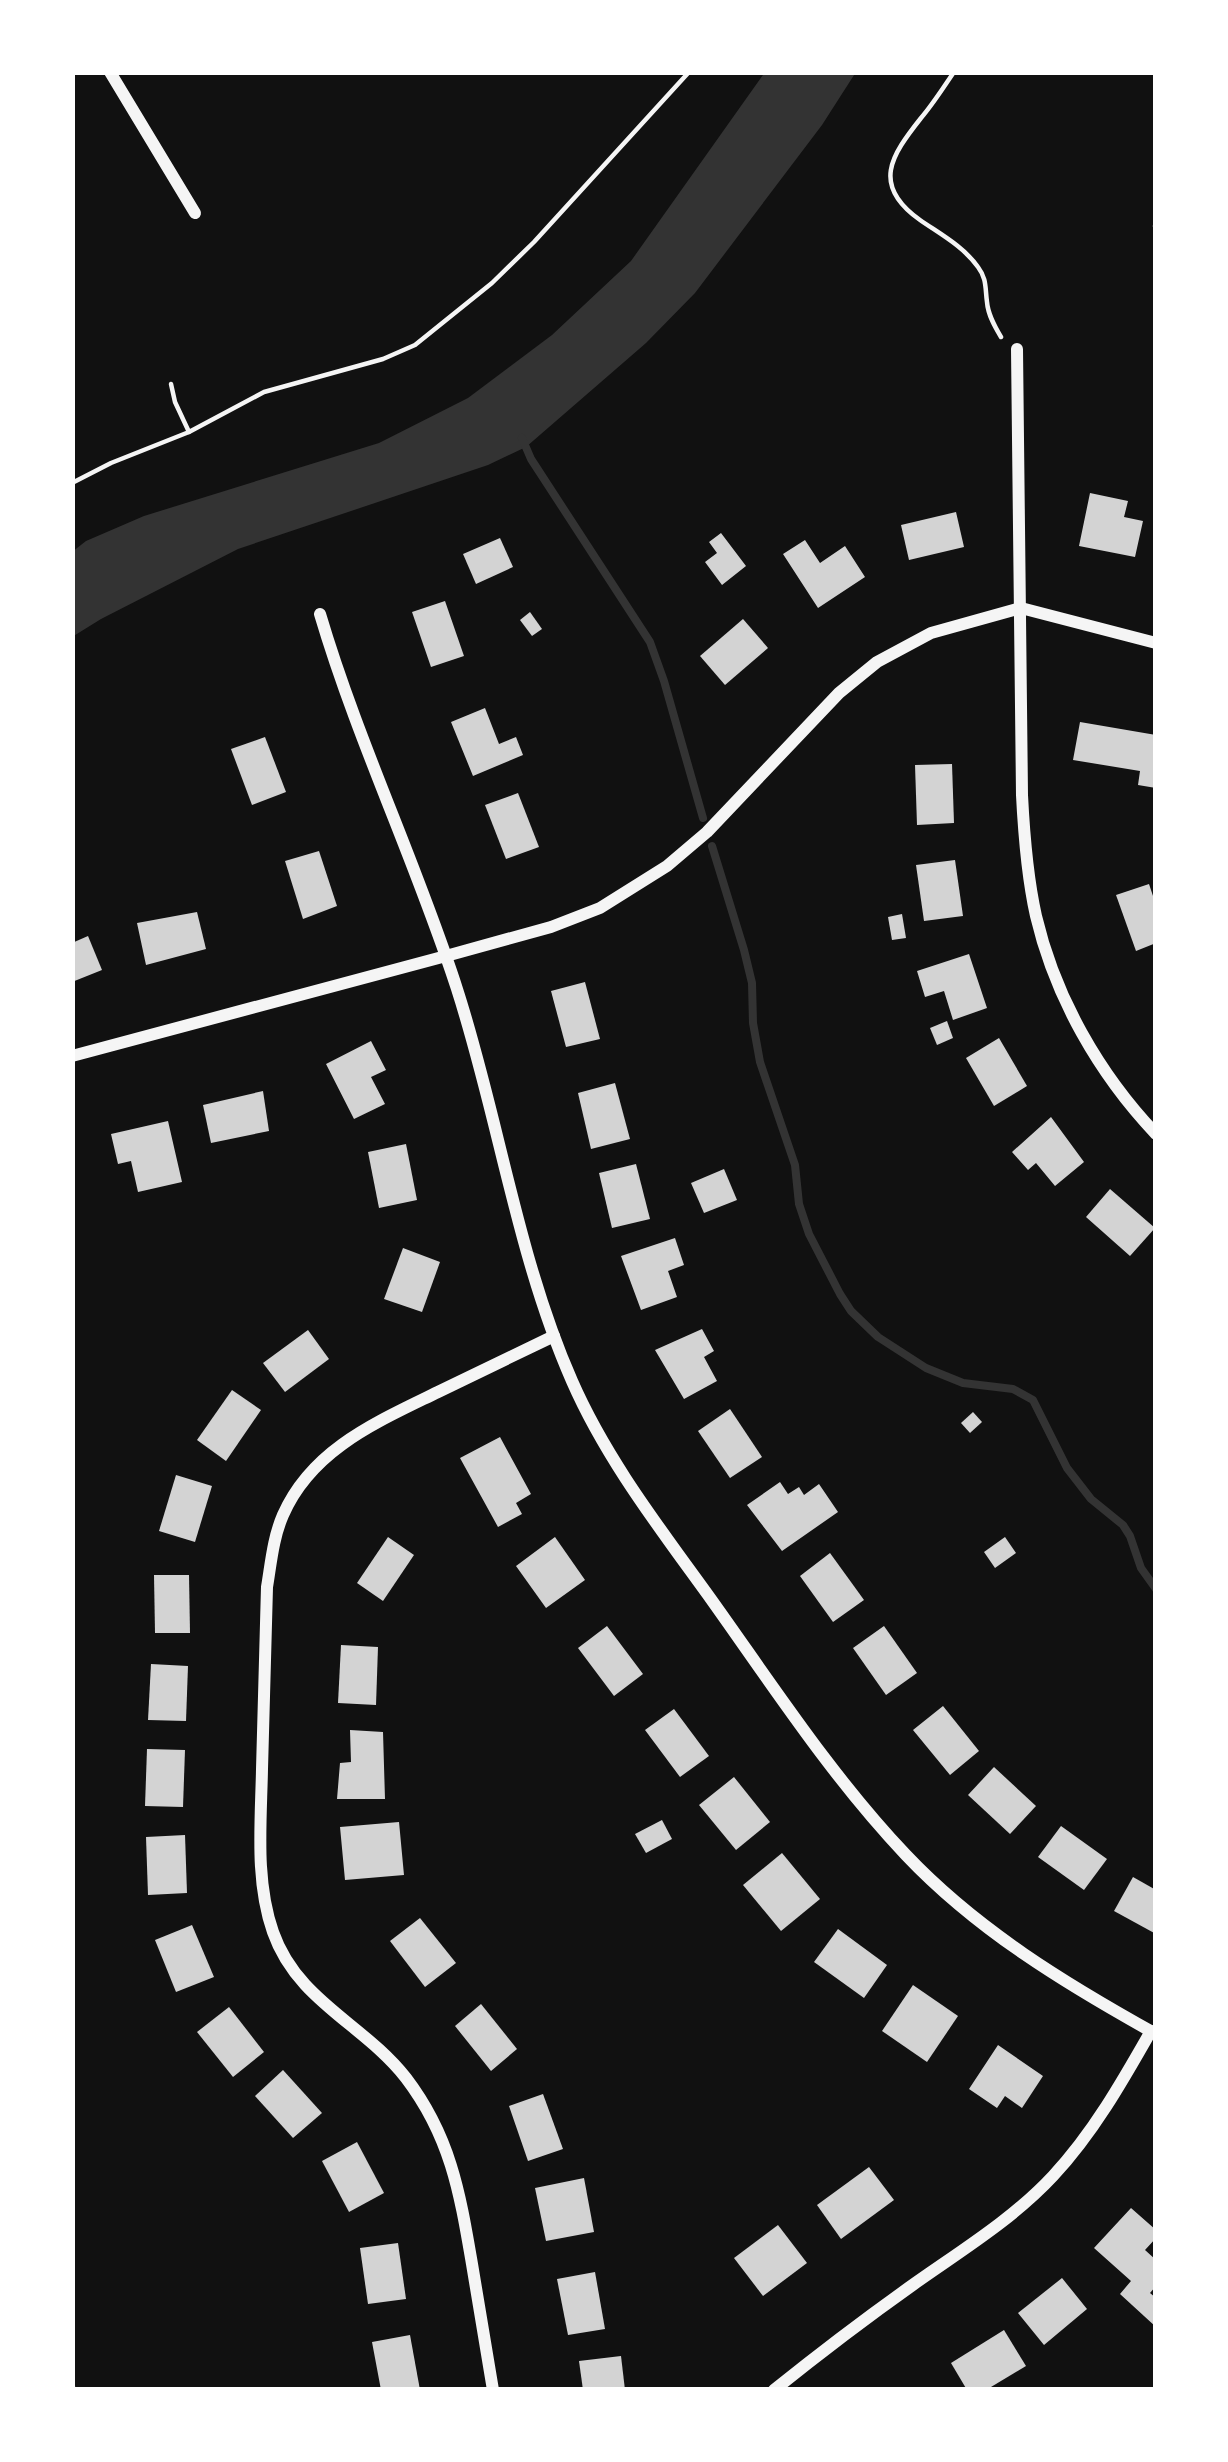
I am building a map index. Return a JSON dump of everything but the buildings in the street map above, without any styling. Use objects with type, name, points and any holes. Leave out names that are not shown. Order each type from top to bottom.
[{"type":"street","points":[[110,72],[195,213]]},
{"type":"street","points":[[1017,349],[1022,795],[1036,915],[1076,1023],[1102,1067],[1156,1134]]},
{"type":"street","points":[[72,1056],[551,927],[600,908],[644,882],[707,832],[838,693],[877,662],[931,633],[1021,608],[1156,643]]},
{"type":"street","points":[[320,614],[353,716],[446,956],[528,1258],[554,1336],[592,1420],[634,1492],[854,1797],[909,1858],[984,1925],[1072,1986],[1154,2033],[1078,2147],[1050,2179],[1006,2219],[844,2333],[774,2390]]},
{"type":"street","points":[[494,2390],[449,2153],[404,2074],[310,1992],[287,1964],[272,1931],[260,1850],[267,1587],[284,1513],[304,1479],[331,1451],[363,1429],[554,1336]]},
{"type":"path","points":[[72,483],[189,432],[264,392],[415,345],[534,242],[688,72]]},
{"type":"path","points":[[954,72],[891,164],[892,188],[906,209],[965,251],[980,269],[998,333]]},
{"type":"path","points":[[171,384],[189,432]]},
{"type":"shaded area","points":[[765,72],[856,72],[822,125],[695,293],[646,343],[526,447],[488,465],[238,549],[72,637],[72,552],[86,541],[144,516],[379,443],[468,398],[552,335],[631,261]]},
{"type":"waterway","points":[[522,438],[650,642],[703,818]]},
{"type":"waterway","points":[[712,846],[744,950],[760,1062],[795,1165],[799,1204],[840,1294],[878,1337],[926,1368],[963,1383],[1013,1389],[1033,1400],[1067,1468],[1091,1499],[1123,1525],[1141,1568],[1156,1589]]}]
